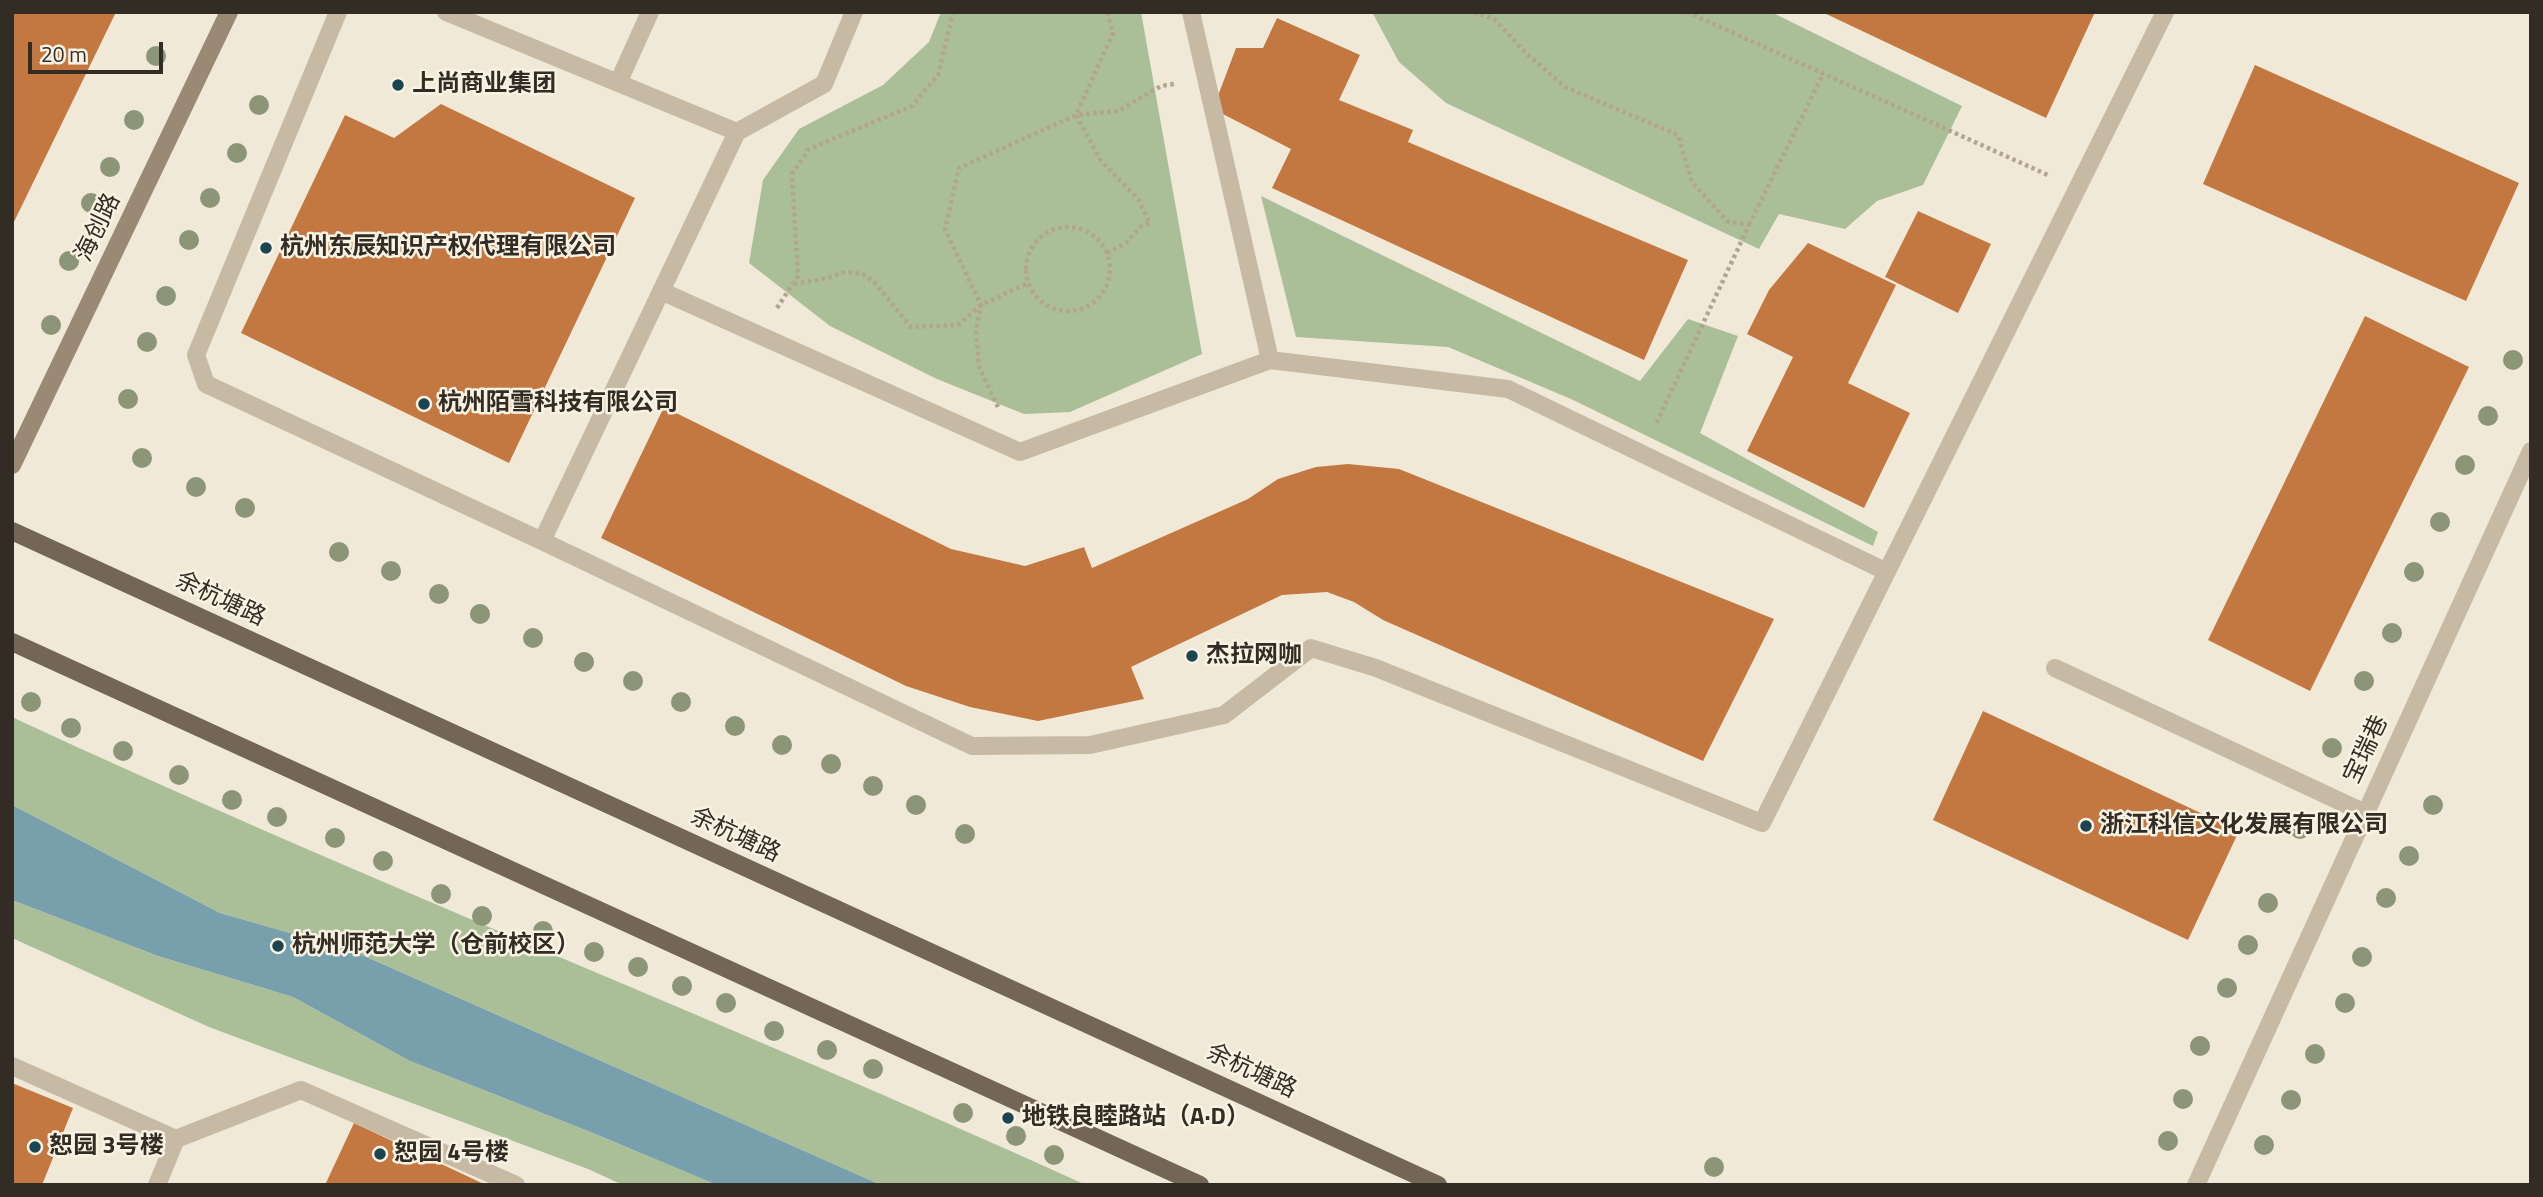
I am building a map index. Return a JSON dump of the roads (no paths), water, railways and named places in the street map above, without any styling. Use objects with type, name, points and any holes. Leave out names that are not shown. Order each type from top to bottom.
[{"type":"main road","name":"余杭塘路","points":[[12,531],[1438,1185]]},
{"type":"main road","points":[[12,642],[1200,1185]]},
{"type":"street","name":"海创路","points":[[12,465],[229,12]]},
{"type":"street","points":[[338,12],[195,355],[206,384],[972,746],[1090,745],[1224,715],[1311,648],[1376,668],[1762,823],[2165,12]]},
{"type":"street","points":[[446,12],[737,132]]},
{"type":"street","points":[[618,83],[650,12]]},
{"type":"street","points":[[542,541],[737,132],[824,83],[854,12]]},
{"type":"street","points":[[1191,12],[1270,360]]},
{"type":"street","points":[[661,292],[1020,452],[1270,360],[1508,389],[1887,572]]},
{"type":"street","name":"宝瑞巷","points":[[2196,1185],[2531,451]]},
{"type":"street","points":[[2055,668],[2365,813]]},
{"type":"street","points":[[12,1066],[176,1139],[302,1090],[516,1185]]},
{"type":"street","points":[[157,1185],[176,1139]]},
{"type":"water","points":[[12,805],[220,913],[353,951],[881,1185],[717,1185],[410,1061],[293,997],[158,956],[12,900]]},
{"type":"place","name":"上尚商业集团","points":[[398,85]]},
{"type":"place","name":"杭州东辰知识产权代理有限公司","points":[[266,248]]},
{"type":"place","name":"杭州陌雪科技有限公司","points":[[424,404]]},
{"type":"place","name":"杰拉网咖","points":[[1192,656]]},
{"type":"place","name":"浙江科信文化发展有限公司","points":[[2086,826]]},
{"type":"place","name":"杭州师范大学（仓前校区）","points":[[278,946]]},
{"type":"place","name":"地铁良睦路站（A·D）","points":[[1008,1118]]},
{"type":"place","name":"恕园 3号楼","points":[[35,1147]]},
{"type":"place","name":"恕园 4号楼","points":[[380,1154]]}]
